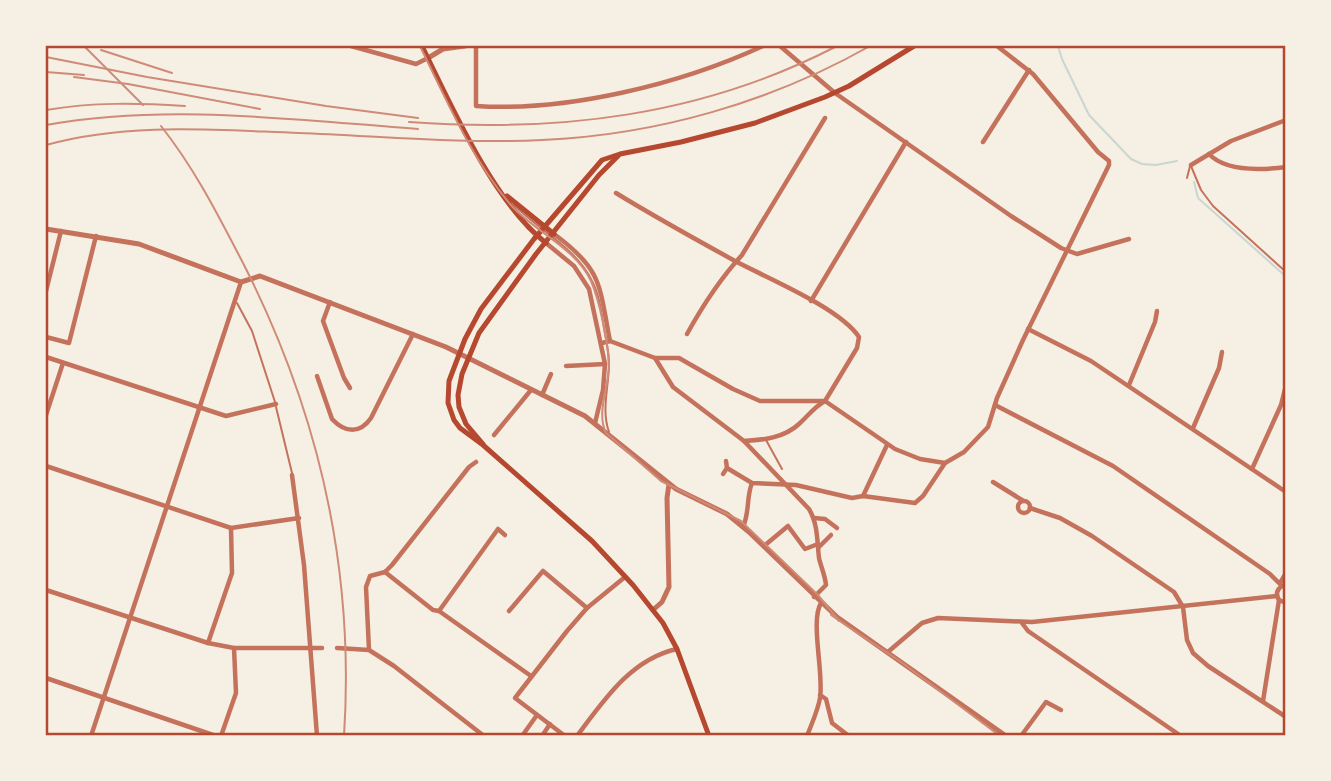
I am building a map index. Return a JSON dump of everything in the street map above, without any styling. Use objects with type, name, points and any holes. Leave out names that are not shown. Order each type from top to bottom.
[{"type":"main road","points":[[422,46],[473,145],[519,218],[536,236],[550,238]]},
{"type":"main road","points":[[707,734],[677,649],[653,610],[626,576],[592,541],[460,428],[450,411],[447,388],[474,320],[542,228],[602,160],[755,123],[835,93],[914,46]]},
{"type":"main road","points":[[483,445],[466,424],[459,407],[460,382],[469,358],[487,320],[599,175],[620,154]]},
{"type":"main road","points":[[592,169],[599,175]]},
{"type":"main road","points":[[502,191],[550,238]]},
{"type":"street","points":[[351,46],[416,64],[443,49],[465,46]]},
{"type":"street","points":[[476,46],[476,106],[556,103],[628,90],[740,56],[763,46]]},
{"type":"street","points":[[780,46],[835,93],[1011,216],[1067,251],[1077,254],[1129,239]]},
{"type":"street","points":[[727,468],[752,483],[796,485],[852,498],[863,496],[915,503],[923,496],[945,463],[959,456],[988,427],[1028,329],[1107,170],[1109,161],[1098,152],[1029,70],[997,46]]},
{"type":"street","points":[[983,142],[1029,70]]},
{"type":"street","points":[[687,334],[701,307],[743,255],[825,118]]},
{"type":"street","points":[[1191,165],[1231,141],[1286,120]]},
{"type":"street","points":[[811,301],[906,142]]},
{"type":"street","points":[[1209,154],[1216,161],[1236,167],[1286,167]]},
{"type":"street","points":[[617,193],[736,262],[811,301],[851,326],[859,337],[840,380],[825,401],[795,428],[766,440],[744,441]]},
{"type":"street","points":[[46,229],[96,236],[155,249],[241,282],[260,276],[331,301],[469,358],[542,395],[595,423],[669,484],[727,514],[764,546],[821,603],[1006,736]]},
{"type":"street","points":[[46,291],[61,231]]},
{"type":"street","points":[[46,337],[69,343],[96,236]]},
{"type":"street","points":[[550,238],[581,274],[589,289],[607,344]]},
{"type":"street","points":[[550,238],[578,252],[594,272],[598,282],[607,344],[603,390],[595,423]]},
{"type":"street","points":[[91,736],[241,282]]},
{"type":"street","points":[[331,301],[323,321],[344,379],[350,388]]},
{"type":"street","points":[[1129,385],[1155,323],[1157,311]]},
{"type":"street","points":[[1028,329],[1080,354],[1286,492]]},
{"type":"street","points":[[317,376],[332,419],[351,430],[359,430],[365,427],[371,418],[412,334]]},
{"type":"street","points":[[607,344],[655,358],[679,358],[760,401],[825,401],[887,444],[920,459],[945,463]]},
{"type":"street","points":[[1193,428],[1219,368],[1222,352]]},
{"type":"street","points":[[46,357],[226,416],[276,404]]},
{"type":"street","points":[[655,358],[673,387],[744,441],[814,518],[825,585],[814,597]]},
{"type":"street","points":[[46,415],[63,362]]},
{"type":"street","points":[[566,366],[605,364]]},
{"type":"street","points":[[542,395],[551,374]]},
{"type":"street","points":[[1252,469],[1281,405],[1285,389]]},
{"type":"street","points":[[494,435],[531,390]]},
{"type":"street","points":[[995,405],[1113,466],[1282,585]]},
{"type":"street","points":[[863,496],[887,444]]},
{"type":"street","points":[[723,474],[727,468],[726,461]]},
{"type":"street","points":[[369,650],[366,587],[370,576],[385,572],[469,467],[476,462]]},
{"type":"street","points":[[46,466],[231,528],[299,518]]},
{"type":"street","points":[[292,475],[312,649],[317,736]]},
{"type":"street","points":[[993,482],[1027,502],[1030,508],[1060,518],[1092,536],[1174,592],[1183,607],[1187,640],[1193,653],[1208,666],[1286,717]]},
{"type":"street","points":[[743,527],[748,516],[747,497],[752,483]]},
{"type":"street","points":[[653,610],[662,602],[669,587],[669,484]]},
{"type":"street","points":[[1023,501],[1018,504],[1018,510],[1024,513],[1030,508]]},
{"type":"street","points":[[814,518],[825,519],[837,528]]},
{"type":"street","points":[[764,546],[788,526],[805,549],[818,545],[831,535]]},
{"type":"street","points":[[208,643],[232,573],[231,528]]},
{"type":"street","points":[[439,611],[498,529],[505,536]]},
{"type":"street","points":[[509,611],[543,571],[587,608]]},
{"type":"street","points":[[385,572],[433,610],[439,611],[531,676]]},
{"type":"street","points":[[1263,701],[1277,592],[1286,573]]},
{"type":"street","points":[[563,734],[515,698],[587,608],[626,576]]},
{"type":"street","points":[[46,590],[208,643],[234,648],[322,648]]},
{"type":"street","points":[[889,651],[922,623],[938,618],[1021,622],[1278,598],[1286,603]]},
{"type":"street","points":[[807,736],[820,695],[816,611],[821,603]]},
{"type":"street","points":[[1021,622],[1028,631],[1181,736]]},
{"type":"street","points":[[46,678],[219,736],[236,693],[234,648]]},
{"type":"street","points":[[337,648],[369,650],[394,666],[484,736]]},
{"type":"street","points":[[577,736],[616,685],[636,667],[664,652],[677,649]]},
{"type":"street","points":[[820,695],[827,699],[832,723],[849,736]]},
{"type":"street","points":[[1021,736],[1046,702],[1061,710]]},
{"type":"street","points":[[522,736],[537,715]]},
{"type":"street","points":[[542,736],[550,724]]},
{"type":"lane","points":[[1187,178],[1191,165]]},
{"type":"lane","points":[[1191,165],[1206,199],[1286,272]]},
{"type":"lane","points":[[234,299],[245,314],[252,331],[276,404],[292,475]]},
{"type":"lane","points":[[607,344],[610,374],[604,420],[610,435]]},
{"type":"lane","points":[[766,440],[782,469]]},
{"type":"waterway","points":[[1058,46],[1089,115],[1131,159],[1142,164],[1156,165],[1177,161]]},
{"type":"waterway","points":[[1194,182],[1198,198],[1283,274]]},
{"type":"tram line","points":[[420,46],[460,128],[496,186],[519,214],[575,258],[591,281],[605,334],[609,365],[602,417],[606,433],[661,481],[741,521],[818,595],[839,621]]},
{"type":"tram line","points":[[831,615],[901,662],[1000,736]]},
{"type":"railway","points":[[84,46],[143,105]]},
{"type":"railway","points":[[409,122],[520,125],[628,114],[682,104],[734,89],[786,70],[837,46]]},
{"type":"railway","points":[[46,145],[108,133],[172,129],[481,141],[585,137],[670,123],[753,99],[793,84],[870,46]]},
{"type":"railway","points":[[101,50],[172,73]]},
{"type":"railway","points":[[46,57],[147,77],[418,118]]},
{"type":"railway","points":[[46,72],[84,75]]},
{"type":"railway","points":[[74,77],[128,84],[260,109]]},
{"type":"railway","points":[[46,110],[116,104],[185,106]]},
{"type":"railway","points":[[46,125],[92,118],[185,114],[418,129]]},
{"type":"railway","points":[[161,126],[195,176],[243,263],[270,319],[311,434],[326,492],[344,612],[344,736]]}]
